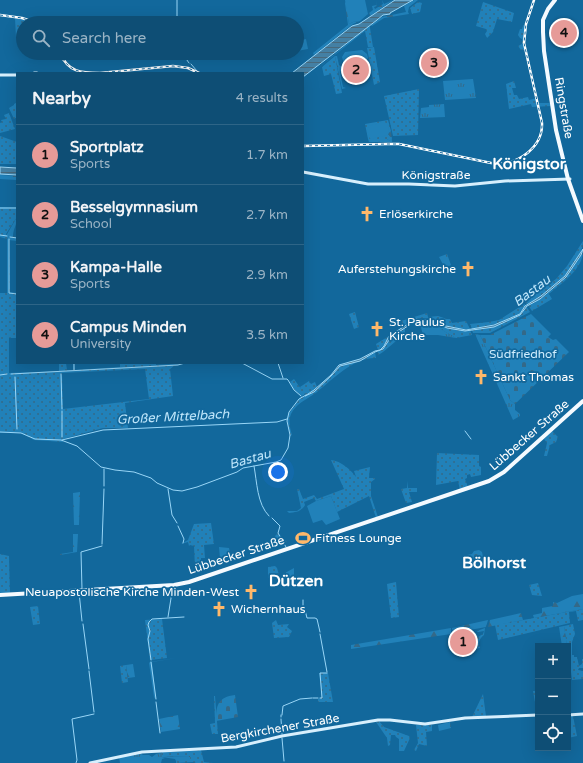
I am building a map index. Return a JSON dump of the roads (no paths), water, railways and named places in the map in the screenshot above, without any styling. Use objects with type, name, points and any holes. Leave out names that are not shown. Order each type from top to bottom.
[{"type":"main road","name":"Ringstraße","points":[[556,0],[547,14],[544,26],[544,36],[557,125],[569,179],[583,221]]},
{"type":"main road","points":[[0,75],[16,75]]},
{"type":"main road","name":"Königstraße","points":[[304,172],[358,183],[375,184],[454,186],[501,181],[569,179]]},
{"type":"main road","name":"Ringstraße","points":[[569,179],[583,216]]},
{"type":"main road","name":"Lübbecker Straße","points":[[0,595],[177,585],[312,541],[494,479],[504,472],[583,401]]},
{"type":"main road","points":[[571,715],[583,714]]},
{"type":"main road","name":"Bergkirchener Straße","points":[[90,763],[142,752],[236,747],[282,736],[378,720],[426,724],[468,718],[535,715]]},
{"type":"waterway","points":[[177,0],[177,16]]},
{"type":"waterway","points":[[191,64],[197,71]]},
{"type":"waterway","points":[[0,208],[16,208]]},
{"type":"waterway","points":[[0,235],[7,236]]},
{"type":"waterway","points":[[10,237],[16,238]]},
{"type":"waterway","points":[[9,239],[9,293],[16,294]]},
{"type":"waterway","points":[[74,364],[74,370]]},
{"type":"waterway","points":[[11,374],[182,364]]},
{"type":"waterway","points":[[244,364],[272,379],[287,379],[294,390],[301,396]]},
{"type":"waterway","points":[[278,364],[283,378]]},
{"type":"waterway","points":[[0,375],[7,374]]},
{"type":"waterway","points":[[61,374],[62,409]]},
{"type":"waterway","points":[[15,377],[17,429]]},
{"type":"waterway","name":"Bastau","points":[[0,432],[21,433],[35,439],[61,440],[77,446],[101,467],[134,472],[151,478],[157,483],[173,490],[182,491],[237,472],[243,468],[281,460],[288,448],[290,435],[287,421],[289,412],[299,399],[306,395]]},
{"type":"waterway","points":[[62,411],[62,437]]},
{"type":"waterway","name":"Großer Mittelbach","points":[[62,440],[103,430],[277,422],[287,419]]},
{"type":"waterway","points":[[465,431],[471,439]]},
{"type":"waterway","points":[[254,466],[260,499],[269,516]]},
{"type":"waterway","points":[[104,469],[104,486]]},
{"type":"waterway","points":[[102,544],[104,489]]},
{"type":"waterway","points":[[168,489],[172,515],[177,523]]},
{"type":"waterway","points":[[272,518],[280,526],[278,533],[286,547]]},
{"type":"waterway","points":[[178,526],[184,539],[183,543]]},
{"type":"waterway","points":[[82,589],[81,552],[102,546]]},
{"type":"waterway","points":[[168,617],[172,592],[175,586]]},
{"type":"waterway","points":[[79,592],[82,621]]},
{"type":"waterway","points":[[303,600],[303,608],[307,618],[317,619],[320,632]]},
{"type":"waterway","points":[[151,660],[148,639],[150,631],[148,625],[149,622],[152,619],[184,617]]},
{"type":"waterway","points":[[83,624],[89,669]]},
{"type":"waterway","points":[[320,634],[327,672]]},
{"type":"waterway","points":[[151,662],[156,699]]},
{"type":"waterway","points":[[89,671],[94,712]]},
{"type":"waterway","points":[[320,698],[322,698],[320,673],[327,673]]},
{"type":"waterway","points":[[282,715],[283,706],[300,699],[312,698]]},
{"type":"waterway","points":[[313,698],[318,698]]},
{"type":"waterway","points":[[156,702],[160,733]]},
{"type":"waterway","points":[[76,763],[77,760],[72,719],[94,714]]},
{"type":"waterway","points":[[281,719],[282,734]]},
{"type":"waterway","points":[[282,738],[284,761]]},
{"type":"railway","points":[[304,146],[399,144],[496,164],[513,161],[521,157],[534,147],[541,132],[542,123],[524,43],[526,24],[534,0]]},
{"type":"railway","points":[[0,15],[16,17]]},
{"type":"railway","points":[[64,60],[71,68],[81,72]]},
{"type":"railway","points":[[110,72],[173,66],[188,68],[197,72]]},
{"type":"place","name":"Campus Minden","points":[[564,33]]},
{"type":"place","name":"Kampa-Halle","points":[[434,63]]},
{"type":"place","name":"Besselgymnasium","points":[[356,70]]},
{"type":"place","name":"Erlöserkirche","points":[[367,214]]},
{"type":"place","name":"Auferstehungskirche","points":[[468,269]]},
{"type":"place","name":"St. Paulus Kirche","points":[[377,329]]},
{"type":"place","name":"Sankt Thomas","points":[[481,377]]},
{"type":"place","name":"Fitness Lounge","points":[[303,538]]},
{"type":"place","name":"Neuapostolische Kirche Minden-West","points":[[251,592]]},
{"type":"place","name":"Wichernhaus","points":[[219,609]]},
{"type":"place","name":"Sportplatz","points":[[463,642]]},
{"type":"district","name":"Königstor","points":[[529,164]]},
{"type":"district","name":"Bölhorst","points":[[494,563]]},
{"type":"district","name":"Dützen","points":[[296,581]]},
{"type":"park label","name":"Südfriedhof","points":[[523,354]]}]
